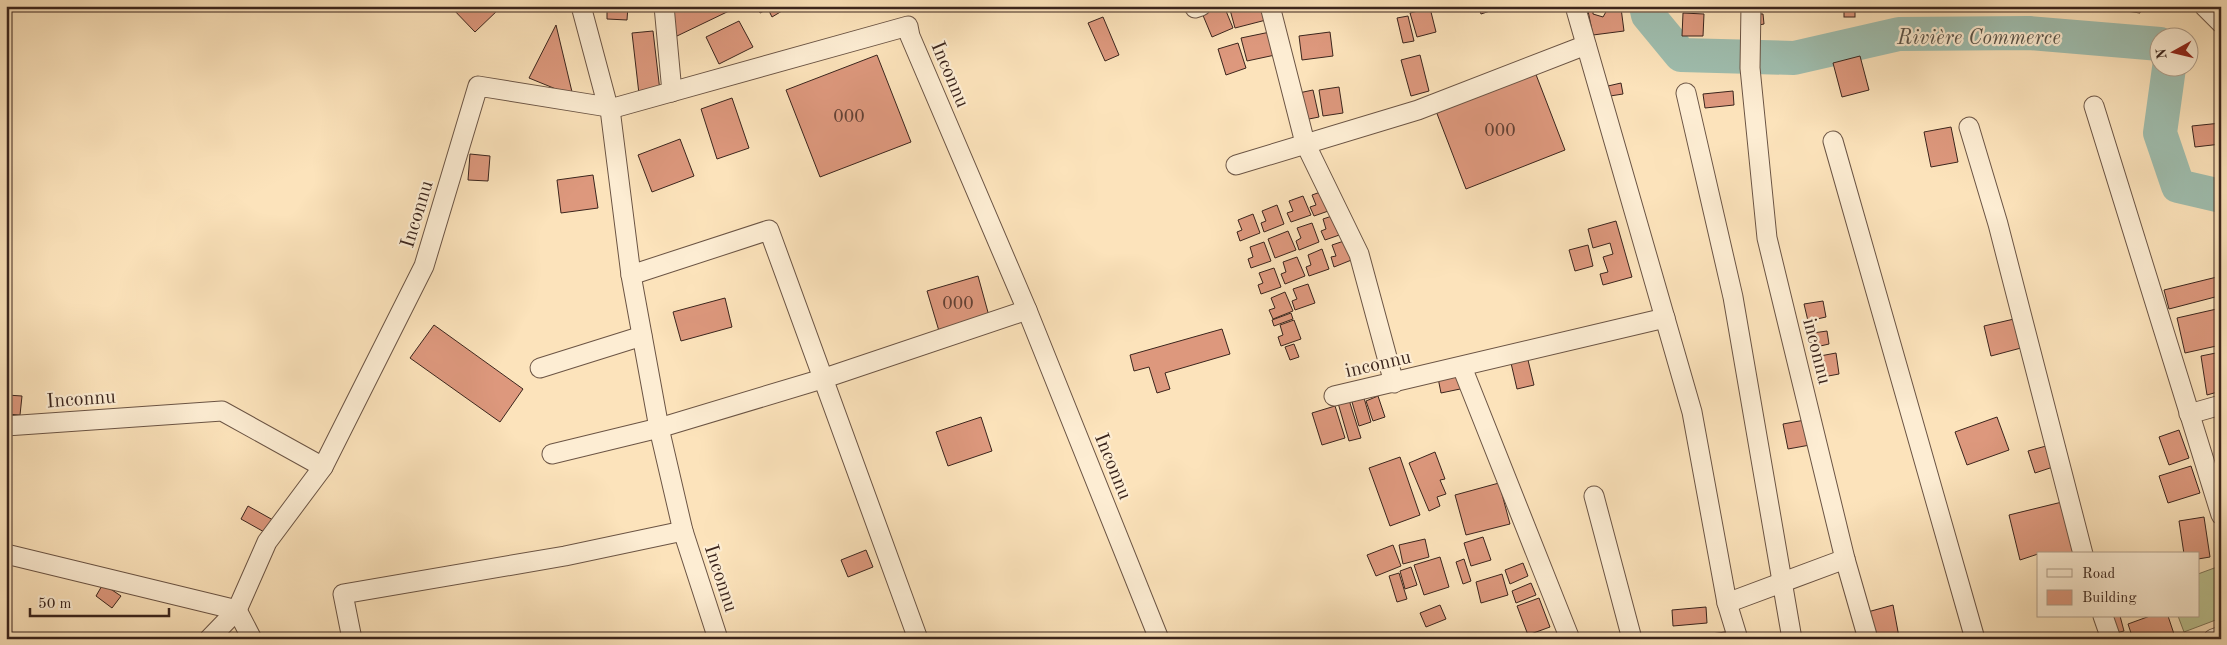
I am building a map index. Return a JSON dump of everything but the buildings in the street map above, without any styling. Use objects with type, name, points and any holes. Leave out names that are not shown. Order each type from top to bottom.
[{"type":"street","name":"Inconnu","points":[[581,6],[609,108],[631,275],[659,428],[683,531],[718,639]]},
{"type":"street","points":[[664,6],[672,92]]},
{"type":"street","points":[[1270,6],[1305,143],[1359,254],[1394,383]]},
{"type":"street","points":[[1575,6],[1692,412],[1727,603],[1738,639]]},
{"type":"street","name":"inconnu","points":[[1752,6],[1750,68],[1767,238],[1845,559],[1868,639]]},
{"type":"street","points":[[2204,6],[2221,23]]},
{"type":"street","name":"Inconnu","points":[[209,639],[237,610],[268,542],[323,467],[424,266],[478,86],[609,108],[908,26],[910,36],[1027,310],[1159,639]]},
{"type":"street","points":[[1236,165],[1418,110],[1586,45]]},
{"type":"street","points":[[1686,93],[1733,297],[1792,639]]},
{"type":"street","points":[[2094,106],[2221,515]]},
{"type":"street","points":[[1968,127],[1998,224],[2082,552]]},
{"type":"street","points":[[1833,141],[1975,639]]},
{"type":"street","points":[[631,275],[769,230],[918,639]]},
{"type":"street","points":[[552,454],[659,428],[822,379],[1027,310]]},
{"type":"street","name":"inconnu","points":[[1334,396],[1665,318]]},
{"type":"street","points":[[540,368],[642,336]]},
{"type":"street","points":[[1462,367],[1570,639]]},
{"type":"street","points":[[2189,414],[2221,405]]},
{"type":"street","name":"Inconnu","points":[[6,426],[222,411],[323,467]]},
{"type":"street","points":[[1594,496],[1632,639]]},
{"type":"street","name":"Inconnu","points":[[352,639],[343,594],[565,556],[683,531]]},
{"type":"street","points":[[6,554],[237,610],[252,639]]},
{"type":"street","points":[[1727,603],[1845,559]]},
{"type":"street","points":[[2104,618],[2110,639]]},
{"type":"street","points":[[2213,639],[2221,636]]},
{"type":"green space","points":[[2217,567],[2221,576],[2221,618],[2184,632],[2179,618],[2200,618],[2200,573]]},
{"type":"waterway","name":"Rivière Commerce","points":[[1646,6],[1648,15],[1681,55],[1794,58],[1899,34],[2029,33],[2150,43]]},
{"type":"waterway","name":"Rivière Commerce","points":[[2168,78],[2160,133],[2178,186],[2221,196]]}]
